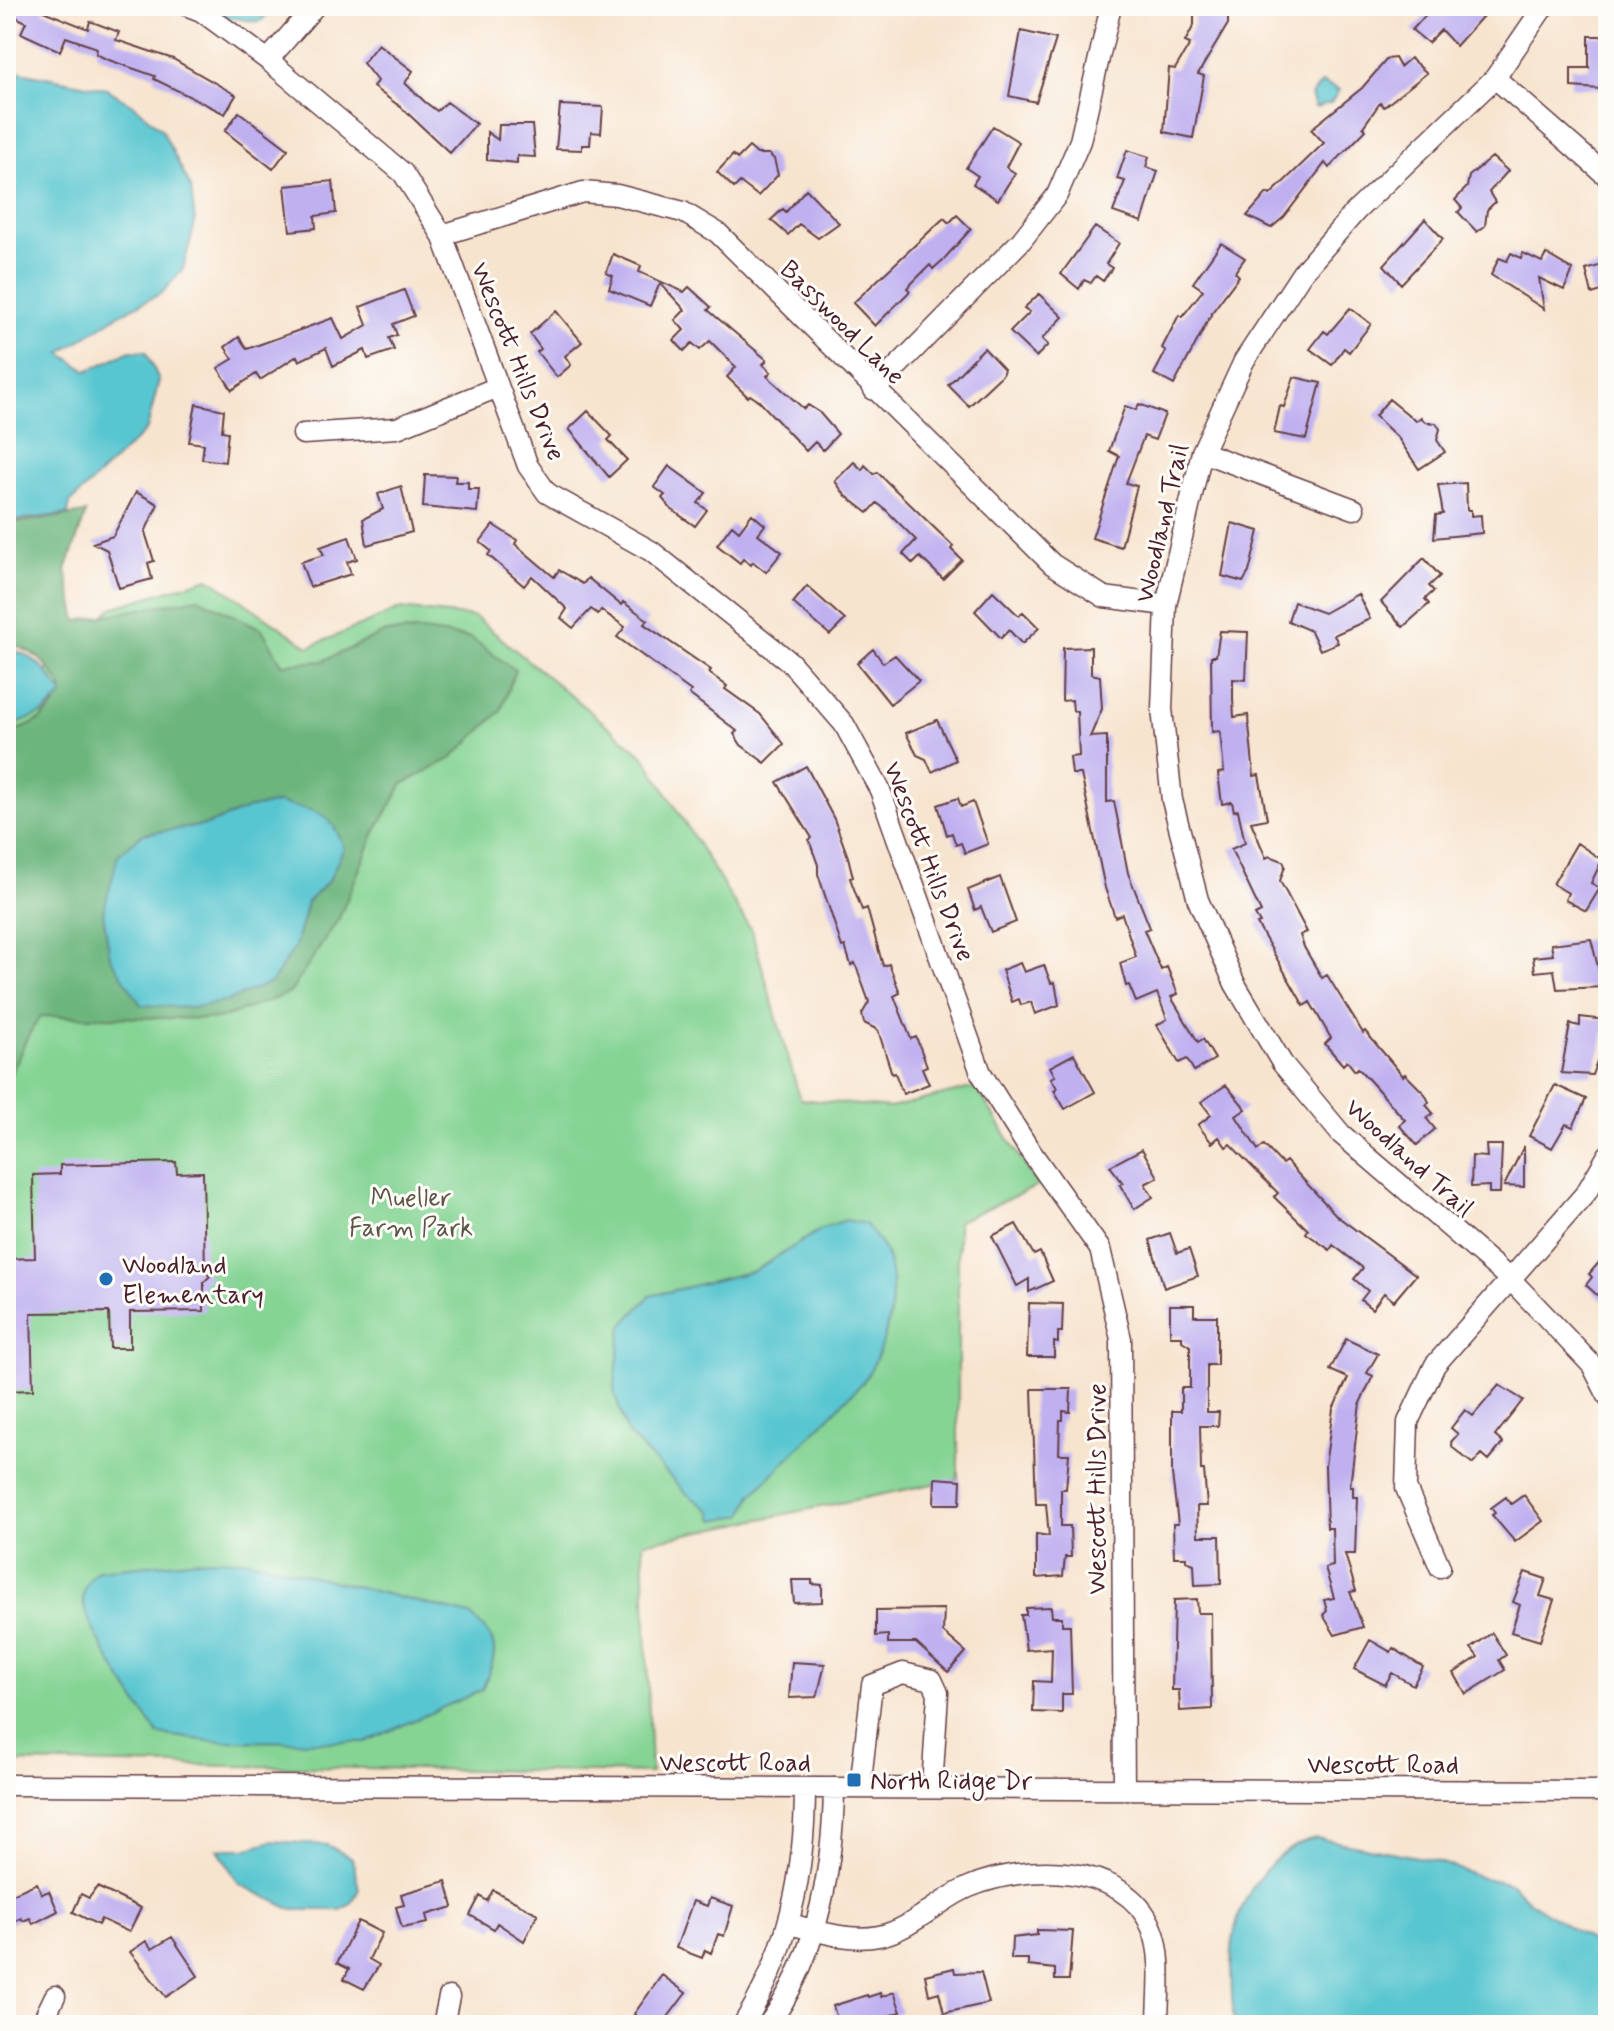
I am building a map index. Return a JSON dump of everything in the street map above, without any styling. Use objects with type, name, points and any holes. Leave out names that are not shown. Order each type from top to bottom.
[{"type":"street","name":"Wescott Hills Drive","points":[[188,6],[201,11],[268,60],[403,173],[442,235],[528,466],[547,493],[651,551],[790,662],[844,724],[880,790],[981,1073],[1031,1152],[1100,1249],[1121,1339],[1124,1789]]},
{"type":"street","points":[[268,60],[315,6]]},
{"type":"street","points":[[874,390],[1021,241],[1057,195],[1080,141],[1111,6]]},
{"type":"street","name":"Woodland Trail","points":[[1544,6],[1495,78],[1356,211],[1302,273],[1244,361],[1202,452],[1166,605],[1162,709],[1172,800],[1198,900],[1235,984],[1282,1063],[1341,1134],[1511,1280],[1592,1365],[1608,1396]]},
{"type":"street","points":[[1495,78],[1608,177]]},
{"type":"street","name":"Basswood Lane","points":[[442,235],[583,192],[617,195],[683,212],[718,233],[1052,564],[1104,597],[1166,605]]},
{"type":"street","points":[[303,434],[397,428],[498,387]]},
{"type":"street","points":[[1202,452],[1354,509]]},
{"type":"street","points":[[1440,1567],[1406,1488],[1408,1422],[1435,1365],[1586,1193],[1608,1155]]},
{"type":"street","points":[[860,1788],[872,1685],[903,1673],[932,1680],[938,1693],[932,1788]]},
{"type":"street","name":"Wescott Road","points":[[6,1785],[1608,1791]]},
{"type":"street","points":[[743,2025],[771,1976],[790,1924],[804,1852],[805,1788]]},
{"type":"street","points":[[768,2025],[800,1967],[814,1930],[829,1870],[834,1788]]},
{"type":"street","points":[[790,1924],[837,1936],[879,1936],[900,1929],[944,1898],[1001,1877],[1073,1875],[1105,1881],[1133,1901],[1152,1927],[1158,1961],[1158,2025]]},
{"type":"street","points":[[41,2025],[55,1996]]},
{"type":"street","points":[[443,2025],[449,1997]]},
{"type":"green space","points":[[86,513],[66,570],[77,621],[198,598],[262,629],[282,664],[323,661],[386,632],[423,631],[471,638],[515,670],[501,711],[452,758],[403,784],[374,834],[339,918],[290,993],[219,1019],[42,1016],[30,1032],[6,1082],[6,732],[42,718],[55,705],[62,687],[39,658],[6,643],[6,524]],"holes":[[[250,808],[329,880],[307,902],[295,947],[144,834],[207,825]]]},
{"type":"green space","name":"Mueller Farm Park","points":[[209,578],[309,647],[400,609],[475,617],[644,756],[752,932],[800,1099],[890,1108],[976,1087],[1038,1186],[958,1221],[958,1479],[643,1543],[651,1773],[6,1762],[6,709],[112,608]]},
{"type":"water","points":[[202,6],[279,6],[259,22],[210,14]]},
{"type":"water","points":[[6,71],[107,89],[135,106],[162,130],[191,188],[195,223],[183,269],[162,293],[118,315],[61,353],[87,371],[130,351],[146,352],[159,380],[147,429],[70,503],[68,514],[11,521],[6,519]]},
{"type":"water","points":[[1322,83],[1339,90],[1331,103],[1315,107],[1311,95]]},
{"type":"water","points":[[6,648],[26,655],[40,665],[63,695],[44,713],[6,728]]},
{"type":"water","points":[[278,803],[320,814],[333,825],[344,848],[329,880],[307,902],[295,947],[272,982],[227,1001],[191,1008],[141,1005],[110,957],[103,913],[118,855],[143,834],[207,825],[250,808]]},
{"type":"water","points":[[846,1220],[866,1224],[881,1244],[891,1271],[891,1304],[878,1354],[863,1382],[752,1495],[743,1515],[714,1520],[711,1511],[687,1494],[627,1433],[614,1391],[622,1326],[650,1296],[754,1271],[825,1227]]},
{"type":"water","points":[[210,1559],[249,1560],[470,1615],[488,1634],[494,1649],[482,1690],[365,1742],[209,1741],[158,1734],[92,1627],[85,1610],[85,1589],[98,1570]]},
{"type":"water","points":[[1316,1838],[1433,1860],[1479,1877],[1511,1884],[1530,1902],[1608,1952],[1608,2025],[1234,2025],[1232,1950],[1236,1925],[1247,1897],[1276,1859]]},
{"type":"water","points":[[272,1841],[327,1845],[352,1858],[359,1889],[351,1904],[340,1910],[293,1910],[239,1884],[218,1849],[245,1849]]},
{"type":"building","points":[[6,6],[45,6],[43,11],[88,29],[90,21],[119,32],[116,40],[173,59],[236,95],[225,114],[154,79],[155,76],[96,54],[97,48],[66,37],[60,51],[21,33],[26,22],[6,12]]},
{"type":"building","points":[[1194,6],[1228,6],[1228,24],[1198,74],[1204,76],[1193,138],[1164,132],[1169,68],[1175,69],[1190,44],[1185,42],[1194,25]]},
{"type":"building","points":[[1434,6],[1492,6],[1456,46],[1441,30],[1428,43],[1412,30]]},
{"type":"building","points":[[1021,31],[1056,39],[1036,102],[1009,96]]},
{"type":"building","points":[[1589,36],[1608,36],[1608,81],[1600,82],[1600,89],[1571,87],[1571,68],[1589,68]]},
{"type":"building","points":[[378,44],[413,71],[405,83],[425,102],[437,111],[447,102],[476,124],[450,153],[402,108],[373,87],[377,81],[363,63]]},
{"type":"building","points":[[1395,58],[1400,67],[1410,58],[1427,73],[1384,107],[1380,103],[1363,127],[1366,130],[1329,168],[1325,163],[1284,217],[1271,228],[1247,216],[1267,193],[1270,195],[1324,143],[1311,129],[1362,88],[1387,59]]},
{"type":"building","points":[[560,105],[603,107],[601,133],[591,132],[590,145],[582,145],[582,150],[556,149]]},
{"type":"building","points":[[239,112],[288,149],[273,169],[225,131]]},
{"type":"building","points":[[499,125],[532,125],[535,157],[517,156],[517,163],[487,160],[487,132],[498,140]]},
{"type":"building","points":[[993,126],[1019,142],[1006,167],[1015,173],[998,200],[973,184],[978,176],[966,168]]},
{"type":"building","points":[[749,147],[757,154],[769,154],[774,159],[778,175],[758,196],[740,182],[734,188],[717,172],[733,155],[737,159]]},
{"type":"building","points":[[1127,150],[1149,157],[1146,167],[1158,171],[1142,222],[1113,212],[1125,181],[1117,179]]},
{"type":"building","points":[[1492,157],[1508,171],[1489,192],[1495,202],[1487,210],[1485,226],[1477,232],[1458,212],[1462,208],[1455,200],[1467,187],[1469,176]]},
{"type":"building","points":[[333,181],[336,213],[315,216],[316,228],[290,231],[285,186]]},
{"type":"building","points":[[806,189],[839,223],[818,238],[799,224],[788,235],[771,220],[783,209],[786,212]]},
{"type":"building","points":[[957,215],[971,229],[943,260],[933,269],[930,265],[907,288],[910,291],[875,326],[853,303],[944,218],[949,223]]},
{"type":"building","points":[[1425,219],[1443,239],[1401,284],[1384,265]]},
{"type":"building","points":[[1095,227],[1119,243],[1106,264],[1112,268],[1103,281],[1096,276],[1091,283],[1084,280],[1079,289],[1061,274]]},
{"type":"building","points":[[1221,243],[1245,258],[1235,272],[1239,276],[1213,311],[1174,385],[1154,374],[1166,351],[1162,348],[1179,315],[1182,317],[1203,290],[1193,283]]},
{"type":"building","points":[[1511,253],[1521,258],[1523,253],[1542,262],[1546,254],[1573,270],[1564,290],[1539,278],[1544,309],[1491,275],[1499,258],[1507,261]]},
{"type":"building","points":[[613,254],[641,266],[639,272],[684,292],[689,287],[711,307],[708,310],[767,360],[763,364],[771,372],[767,376],[804,409],[808,405],[819,412],[838,434],[823,450],[815,442],[806,451],[759,401],[750,395],[748,397],[727,377],[736,367],[710,341],[700,350],[692,343],[684,351],[674,340],[684,330],[675,320],[685,310],[660,283],[650,306],[609,289],[613,276],[606,273]]},
{"type":"building","points":[[1608,263],[1608,289],[1592,294],[1586,270]]},
{"type":"building","points":[[404,290],[414,316],[393,324],[397,335],[389,338],[394,350],[368,359],[365,350],[333,366],[326,348],[299,361],[297,356],[260,380],[256,374],[232,390],[218,368],[233,359],[225,347],[239,337],[247,349],[333,318],[343,339],[367,325],[360,307]]},
{"type":"building","points":[[1039,294],[1063,317],[1042,339],[1048,345],[1036,357],[1010,332],[1030,312],[1024,308]]},
{"type":"building","points":[[1350,308],[1371,324],[1349,352],[1344,348],[1332,365],[1310,349],[1324,331],[1328,334]]},
{"type":"building","points":[[556,311],[582,342],[565,356],[571,365],[557,377],[537,352],[541,349],[530,334]]},
{"type":"building","points":[[984,348],[1004,369],[1002,375],[969,406],[948,385]]},
{"type":"building","points":[[1294,377],[1321,383],[1306,439],[1274,433],[1280,406],[1284,407]]},
{"type":"building","points":[[1389,399],[1416,421],[1421,417],[1425,422],[1436,423],[1440,429],[1437,440],[1445,452],[1419,469],[1398,438],[1375,416]]},
{"type":"building","points":[[196,404],[224,410],[222,431],[228,432],[225,462],[202,459],[204,444],[189,442]]},
{"type":"building","points":[[1139,404],[1165,414],[1155,440],[1144,436],[1126,483],[1137,486],[1121,547],[1092,538],[1119,456],[1109,451],[1125,406],[1136,410]]},
{"type":"building","points":[[588,411],[612,436],[608,440],[627,460],[609,477],[569,429]]},
{"type":"building","points":[[854,462],[862,470],[865,465],[874,474],[877,472],[953,546],[951,549],[962,560],[943,579],[920,557],[913,564],[903,554],[916,540],[885,509],[877,503],[868,513],[845,495],[835,481]]},
{"type":"building","points":[[669,466],[706,493],[698,503],[707,510],[695,526],[671,509],[662,498],[665,495],[654,487]]},
{"type":"building","points":[[425,475],[456,476],[455,482],[468,482],[468,489],[479,489],[477,512],[423,507]]},
{"type":"building","points":[[1466,483],[1467,510],[1471,510],[1471,516],[1481,515],[1482,533],[1434,538],[1436,515],[1443,514],[1438,485]]},
{"type":"building","points":[[401,486],[412,532],[367,545],[363,519],[383,509],[378,494]]},
{"type":"building","points":[[136,492],[158,504],[145,532],[154,561],[148,563],[152,579],[119,588],[107,550],[93,543],[113,536]]},
{"type":"building","points":[[752,514],[765,525],[758,534],[782,552],[766,572],[753,562],[751,565],[743,559],[740,563],[717,545],[732,525],[739,531]]},
{"type":"building","points":[[1232,523],[1259,531],[1249,572],[1243,582],[1222,576]]},
{"type":"building","points":[[493,525],[517,540],[515,544],[554,577],[559,570],[583,584],[588,578],[621,605],[623,602],[648,620],[644,624],[711,670],[709,673],[727,686],[725,689],[760,714],[784,744],[765,763],[741,745],[734,734],[737,731],[689,694],[691,691],[617,637],[625,627],[601,610],[598,614],[591,609],[573,628],[561,618],[567,609],[532,576],[524,586],[488,555],[491,551],[480,542]]},
{"type":"building","points":[[349,537],[357,559],[347,562],[351,574],[310,587],[301,562],[324,555],[320,547]]},
{"type":"building","points":[[1424,558],[1440,576],[1429,586],[1434,591],[1425,599],[1429,604],[1403,627],[1381,602]]},
{"type":"building","points":[[807,586],[845,620],[830,635],[793,603]]},
{"type":"building","points":[[993,591],[1019,616],[1023,612],[1039,628],[1022,644],[1009,630],[1001,638],[975,611]]},
{"type":"building","points":[[1358,594],[1370,619],[1334,635],[1338,643],[1320,650],[1311,631],[1288,621],[1294,602],[1324,613]]},
{"type":"building","points":[[1220,631],[1248,632],[1246,680],[1233,679],[1233,699],[1234,717],[1248,715],[1254,776],[1259,775],[1267,819],[1251,822],[1266,858],[1270,856],[1283,861],[1285,866],[1280,881],[1307,932],[1300,935],[1322,978],[1327,975],[1363,1033],[1365,1031],[1403,1076],[1405,1074],[1425,1094],[1429,1102],[1426,1105],[1433,1113],[1427,1119],[1435,1129],[1417,1145],[1399,1125],[1405,1120],[1371,1082],[1347,1061],[1343,1065],[1325,1044],[1331,1038],[1310,1002],[1304,1006],[1257,924],[1260,923],[1255,915],[1261,912],[1231,849],[1245,843],[1238,810],[1234,811],[1232,802],[1222,804],[1218,773],[1224,772],[1220,731],[1212,732],[1211,656],[1216,656]]},
{"type":"building","points":[[1091,647],[1091,674],[1100,676],[1102,709],[1090,737],[1107,736],[1107,802],[1114,801],[1128,873],[1150,928],[1144,930],[1161,970],[1167,967],[1178,994],[1171,997],[1198,1042],[1203,1039],[1215,1059],[1194,1071],[1187,1059],[1179,1063],[1157,1025],[1167,1019],[1157,993],[1136,1002],[1129,985],[1126,986],[1120,963],[1136,957],[1122,914],[1115,917],[1105,888],[1081,774],[1072,774],[1070,757],[1079,756],[1077,711],[1073,711],[1072,700],[1062,701],[1063,648]]},
{"type":"building","points":[[873,649],[883,663],[895,655],[919,681],[890,704],[857,663]]},
{"type":"building","points":[[937,720],[956,760],[932,772],[926,759],[917,755],[906,733]]},
{"type":"building","points":[[806,766],[834,819],[848,857],[853,877],[850,878],[862,910],[867,908],[883,966],[889,964],[900,993],[894,996],[911,1039],[916,1037],[927,1066],[922,1068],[929,1084],[903,1094],[895,1073],[892,1074],[878,1030],[864,1023],[862,1014],[869,1002],[855,963],[851,965],[845,946],[842,947],[818,874],[809,840],[812,838],[777,782]]},
{"type":"building","points":[[958,798],[961,807],[973,802],[988,844],[965,853],[961,843],[956,845],[952,833],[947,835],[938,805]]},
{"type":"building","points":[[1577,843],[1602,860],[1591,883],[1600,888],[1586,911],[1565,900],[1568,893],[1553,884]]},
{"type":"building","points":[[1000,877],[1016,922],[991,932],[981,907],[975,910],[968,890]]},
{"type":"building","points":[[1591,939],[1603,987],[1557,989],[1554,970],[1535,972],[1533,957],[1553,955],[1551,944]]},
{"type":"building","points":[[1020,963],[1024,972],[1044,965],[1051,983],[1055,982],[1059,1005],[1035,1014],[1031,1002],[1021,1005],[1019,999],[1012,1002],[1002,970]]},
{"type":"building","points":[[1580,1017],[1606,1020],[1601,1050],[1592,1075],[1561,1073],[1570,1024],[1580,1026]]},
{"type":"building","points":[[1074,1054],[1095,1092],[1065,1109],[1054,1090],[1057,1088],[1051,1078],[1055,1076],[1050,1067]]},
{"type":"building","points":[[1226,1085],[1246,1109],[1236,1116],[1258,1150],[1264,1145],[1282,1164],[1286,1161],[1337,1216],[1416,1275],[1394,1301],[1384,1293],[1372,1309],[1361,1300],[1368,1291],[1354,1279],[1363,1268],[1333,1245],[1330,1250],[1306,1233],[1308,1230],[1274,1197],[1278,1193],[1230,1144],[1226,1147],[1219,1137],[1212,1143],[1198,1125],[1211,1115],[1201,1102]]},
{"type":"building","points":[[1555,1085],[1586,1099],[1573,1127],[1566,1124],[1552,1148],[1529,1136]]},
{"type":"building","points":[[1486,1145],[1502,1145],[1500,1193],[1489,1193],[1489,1186],[1471,1187],[1472,1156],[1487,1157]]},
{"type":"building","points":[[1524,1146],[1524,1187],[1504,1186]]},
{"type":"building","points":[[1142,1149],[1158,1177],[1145,1184],[1153,1197],[1134,1209],[1120,1185],[1123,1183],[1110,1166]]},
{"type":"building","name":"Woodland Elementary","points":[[176,1162],[177,1173],[203,1172],[205,1272],[210,1276],[204,1282],[204,1311],[130,1312],[130,1348],[110,1348],[109,1312],[31,1313],[33,1390],[6,1391],[6,1259],[35,1258],[33,1175],[60,1174],[60,1165]]},
{"type":"building","points":[[1016,1224],[1034,1255],[1040,1252],[1053,1281],[1029,1292],[1029,1279],[1017,1286],[992,1236]]},
{"type":"building","points":[[1170,1233],[1177,1253],[1189,1249],[1198,1276],[1164,1288],[1150,1240]]},
{"type":"building","points":[[1608,1252],[1608,1305],[1586,1285],[1592,1277],[1589,1274]]},
{"type":"building","points":[[1029,1303],[1063,1304],[1062,1332],[1058,1332],[1058,1343],[1054,1342],[1054,1357],[1027,1357]]},
{"type":"building","points":[[1170,1305],[1194,1305],[1194,1316],[1217,1316],[1217,1365],[1207,1365],[1207,1412],[1219,1412],[1218,1426],[1200,1426],[1201,1470],[1204,1470],[1207,1506],[1197,1506],[1198,1536],[1220,1536],[1221,1584],[1195,1585],[1194,1564],[1186,1561],[1186,1557],[1174,1557],[1173,1524],[1178,1524],[1172,1474],[1172,1411],[1181,1411],[1181,1388],[1190,1388],[1190,1346],[1182,1341],[1182,1336],[1170,1336]]},
{"type":"building","points":[[1346,1339],[1378,1354],[1367,1373],[1373,1376],[1360,1403],[1350,1487],[1353,1487],[1353,1497],[1357,1497],[1355,1554],[1345,1554],[1356,1591],[1350,1592],[1363,1627],[1335,1635],[1323,1615],[1327,1611],[1324,1600],[1334,1598],[1325,1568],[1333,1566],[1332,1528],[1327,1528],[1325,1466],[1333,1409],[1348,1378],[1330,1370]]},
{"type":"building","points":[[1499,1385],[1523,1400],[1495,1436],[1503,1443],[1489,1460],[1482,1454],[1473,1464],[1453,1448],[1451,1442],[1458,1434],[1451,1428],[1465,1410],[1473,1416]]},
{"type":"building","points":[[1032,1389],[1071,1389],[1070,1412],[1063,1411],[1063,1420],[1060,1420],[1059,1454],[1069,1454],[1066,1489],[1061,1489],[1061,1526],[1070,1526],[1071,1557],[1065,1557],[1063,1576],[1036,1578],[1036,1534],[1049,1536],[1046,1504],[1036,1504]]},
{"type":"building","points":[[935,1478],[961,1480],[960,1504],[934,1504]]},
{"type":"building","points":[[1524,1495],[1543,1521],[1515,1542],[1492,1515],[1495,1513],[1491,1508],[1506,1497],[1511,1504]]},
{"type":"building","points":[[1525,1572],[1546,1579],[1540,1596],[1554,1600],[1540,1641],[1511,1632],[1520,1605],[1513,1602]]},
{"type":"building","points":[[792,1580],[812,1580],[812,1584],[822,1585],[822,1602],[794,1603]]},
{"type":"building","points":[[1197,1599],[1198,1613],[1211,1613],[1212,1709],[1180,1711],[1179,1690],[1172,1690],[1174,1600]]},
{"type":"building","points":[[1051,1607],[1052,1617],[1062,1617],[1062,1625],[1070,1625],[1072,1694],[1062,1694],[1062,1713],[1033,1712],[1034,1681],[1051,1682],[1052,1648],[1026,1650],[1021,1615],[1026,1615],[1026,1608]]},
{"type":"building","points":[[944,1609],[943,1632],[966,1652],[948,1672],[916,1643],[888,1643],[888,1635],[876,1636],[876,1610]]},
{"type":"building","points":[[1492,1633],[1506,1655],[1499,1660],[1505,1670],[1466,1694],[1454,1673],[1478,1657],[1471,1648]]},
{"type":"building","points":[[1370,1640],[1391,1652],[1393,1648],[1423,1667],[1413,1685],[1392,1673],[1385,1685],[1354,1669]]},
{"type":"building","points":[[792,1662],[825,1664],[817,1697],[789,1698]]},
{"type":"building","points":[[446,1881],[453,1907],[426,1915],[428,1923],[402,1928],[396,1907],[404,1905],[401,1894]]},
{"type":"building","points":[[37,1883],[42,1894],[49,1891],[58,1911],[33,1924],[30,1918],[23,1921],[21,1918],[6,1925],[6,1897]]},
{"type":"building","points":[[97,1887],[141,1908],[129,1932],[101,1919],[98,1925],[73,1912],[81,1894],[89,1898]]},
{"type":"building","points":[[493,1890],[538,1914],[524,1941],[497,1923],[494,1929],[470,1915],[480,1896],[487,1901]]},
{"type":"building","points":[[710,1898],[733,1906],[724,1936],[718,1934],[711,1953],[705,1950],[702,1958],[676,1948],[693,1901],[707,1906]]},
{"type":"building","points":[[358,1921],[382,1933],[369,1959],[379,1965],[364,1989],[344,1979],[349,1969],[337,1963]]},
{"type":"building","points":[[1037,1930],[1073,1931],[1069,1980],[1055,1980],[1055,1969],[1028,1966],[1028,1959],[1011,1959],[1012,1938],[1037,1935]]},
{"type":"building","points":[[172,1937],[198,1976],[166,1997],[130,1952],[146,1941],[152,1949]]},
{"type":"building","points":[[954,1968],[955,1973],[981,1972],[989,2003],[944,2013],[939,1992],[929,1995],[925,1975]]},
{"type":"building","points":[[662,1975],[686,1993],[662,2025],[648,2025],[634,2014]]},
{"type":"building","points":[[894,1992],[901,2012],[883,2018],[885,2025],[839,2025],[833,2006],[867,1995],[880,1993],[881,1997]]},
{"type":"place","name":"Woodland Elementary","points":[[106,1279]]},
{"type":"place","name":"North Ridge Dr","points":[[854,1780]]}]
